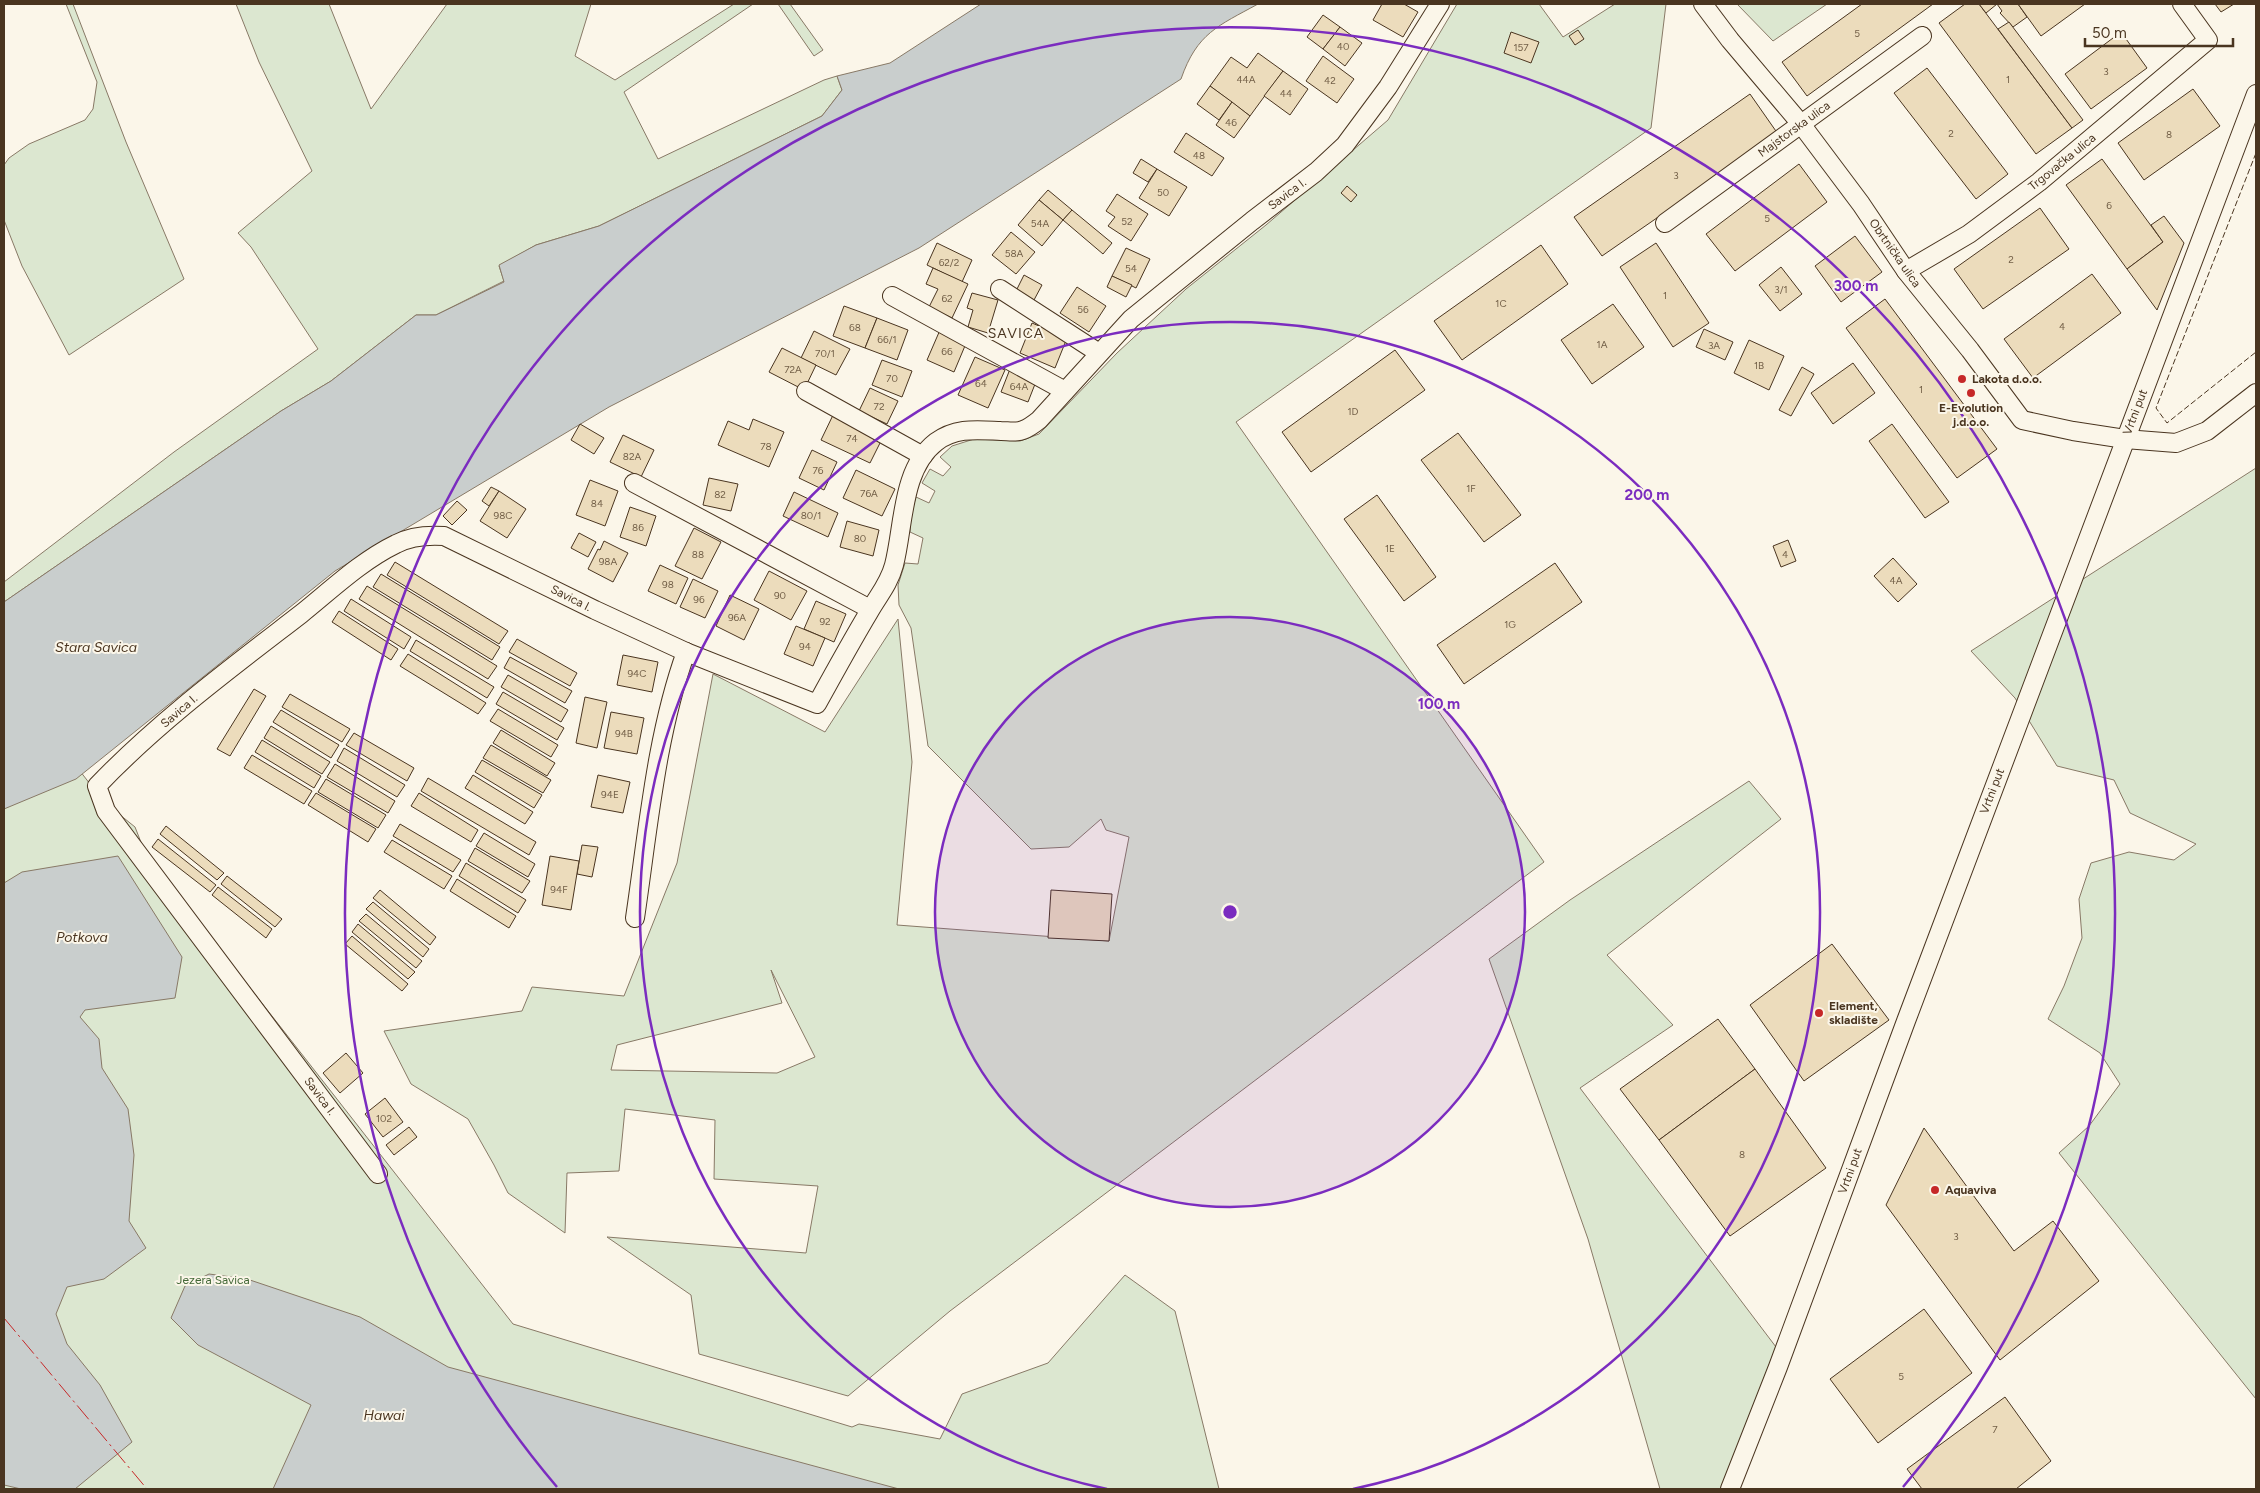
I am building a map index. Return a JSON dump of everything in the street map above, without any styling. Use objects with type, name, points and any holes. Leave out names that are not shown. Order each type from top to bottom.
[{"type":"street","name":"Savica I.","points":[[378,1174],[106,811],[97,786],[117,764],[234,664],[369,562],[396,544],[429,535],[444,536],[686,652],[817,704],[870,609],[886,586],[894,566],[902,511],[911,480],[923,456],[934,443],[951,432],[967,429],[1017,432],[1026,430],[1040,420],[1131,319],[1316,172],[1344,145],[1388,87],[1440,4]]},
{"type":"street","name":"Obrtnička ulica","points":[[1703,4],[1730,40],[1801,124],[1861,204],[1906,271],[2022,420],[2072,431],[2125,439],[2176,443],[2207,431],[2256,393]]},
{"type":"street","name":"Trgovačka ulica","points":[[1906,271],[1969,234],[2023,193],[2208,40],[2182,4]]},
{"type":"street","name":"Majstorska ulica","points":[[1666,223],[1922,36]]},
{"type":"street","name":"Vrtni put","points":[[1730,1489],[1781,1358],[2256,94]]},
{"type":"street","points":[[1000,289],[1099,353]]},
{"type":"street","points":[[892,296],[1065,391]]},
{"type":"street","points":[[806,391],[923,456]]},
{"type":"street","points":[[634,482],[870,609]]},
{"type":"street","points":[[635,918],[654,786],[675,682],[686,652]]},
{"type":"green space","points":[[66,4],[73,4],[126,142],[184,279],[69,355],[22,266],[4,220],[4,165],[9,158],[29,144],[85,120],[93,109],[97,82]]},
{"type":"green space","points":[[236,4],[329,4],[371,109],[447,4],[591,4],[575,56],[615,80],[734,4],[753,4],[624,92],[658,159],[824,80],[837,76],[842,90],[822,116],[599,226],[536,245],[499,266],[504,281],[436,315],[416,315],[331,381],[281,411],[4,602],[4,582],[174,452],[318,349],[251,247],[238,233],[312,171],[259,62]]},
{"type":"green space","points":[[778,4],[790,4],[823,50],[814,56]]},
{"type":"green space","points":[[1457,4],[1539,4],[1563,37],[1615,4],[1666,4],[1651,128],[1236,422],[1544,862],[950,1311],[848,1396],[699,1354],[691,1295],[607,1237],[806,1253],[818,1186],[714,1179],[715,1120],[625,1109],[619,1171],[567,1173],[565,1233],[508,1193],[468,1119],[411,1084],[384,1031],[522,1011],[532,987],[624,996],[677,863],[713,674],[825,732],[898,619],[912,762],[897,925],[1109,941],[1129,837],[1106,830],[1101,819],[1069,847],[1031,849],[928,746],[911,628],[899,605],[898,585],[905,563],[918,564],[923,538],[910,532],[911,513],[916,497],[929,503],[935,491],[922,483],[930,469],[943,476],[951,467],[940,457],[952,446],[974,439],[1020,441],[1039,434],[1117,353],[1186,289],[1266,225],[1388,120]],"holes":[[[771,970],[815,1057],[777,1073],[611,1070],[617,1045],[782,1003]]]},
{"type":"green space","points":[[1737,4],[1827,4],[1773,41]]},
{"type":"green space","points":[[2256,468],[2256,1399],[2059,1153],[2089,1126],[2120,1084],[2100,1053],[2048,1019],[2064,986],[2082,938],[2079,899],[2091,863],[2129,852],[2174,860],[2196,844],[2130,813],[2114,780],[2057,766],[2015,698],[1971,651]]},
{"type":"green space","name":"Jezera Savica","points":[[4,673],[104,802],[135,827],[146,855],[513,1324],[852,1427],[859,1424],[940,1439],[962,1394],[1048,1363],[1125,1275],[1175,1311],[1219,1489],[4,1489]]},
{"type":"green space","points":[[1749,781],[1781,819],[1607,955],[1673,1025],[1580,1088],[1776,1347],[1721,1489],[1660,1489],[1588,1239],[1489,959],[1570,900]]},
{"type":"water","name":"Stara Savica","points":[[981,4],[1258,4],[1210,32],[1194,51],[1181,79],[919,248],[609,407],[335,571],[76,779],[4,809],[4,602],[281,411],[331,381],[416,315],[436,315],[504,282],[499,265],[536,245],[599,226],[822,116],[842,90],[837,76],[890,63]]},
{"type":"water","name":"Potkova","points":[[118,856],[182,957],[175,998],[85,1010],[80,1017],[99,1039],[102,1068],[128,1109],[134,1155],[129,1221],[146,1248],[104,1279],[67,1287],[56,1314],[67,1344],[100,1385],[132,1442],[75,1489],[21,1489],[4,1485],[4,883],[22,872]]},
{"type":"water","name":"Hawai","points":[[209,1274],[247,1279],[360,1317],[448,1367],[899,1489],[273,1489],[311,1405],[198,1345],[171,1318],[185,1286]]},
{"type":"building","points":[[1382,4],[1404,4],[1418,12],[1403,37],[1373,20]]},
{"type":"building","points":[[1862,4],[1933,4],[1807,96],[1782,62]]},
{"type":"building","points":[[1965,4],[1979,4],[2072,128],[2036,154],[1939,23]]},
{"type":"building","points":[[1979,4],[1997,4],[1986,13]]},
{"type":"building","points":[[1997,4],[2018,4],[2027,17],[2013,27],[2000,13],[2002,11]]},
{"type":"building","points":[[2018,4],[2085,4],[2041,36]]},
{"type":"building","points":[[2215,4],[2234,4],[2221,12]]},
{"type":"building","points":[[1323,15],[1340,27],[1323,49],[1307,37]]},
{"type":"building","points":[[2009,22],[2083,120],[2072,128],[1998,29]]},
{"type":"building","points":[[1340,27],[1362,43],[1345,66],[1323,49]]},
{"type":"building","points":[[1578,30],[1584,39],[1575,45],[1569,36]]},
{"type":"building","points":[[1511,32],[1539,42],[1531,63],[1504,53]]},
{"type":"building","points":[[2121,32],[2147,68],[2091,109],[2065,74]]},
{"type":"building","points":[[1258,53],[1283,71],[1250,116],[1210,86],[1231,57],[1247,68]]},
{"type":"building","points":[[1323,56],[1354,79],[1337,103],[1306,81]]},
{"type":"building","points":[[1927,68],[2008,174],[1976,199],[1894,93]]},
{"type":"building","points":[[1283,71],[1308,89],[1290,115],[1264,96]]},
{"type":"building","points":[[1210,86],[1232,102],[1219,120],[1197,104]]},
{"type":"building","points":[[2193,89],[2220,126],[2144,180],[2118,143]]},
{"type":"building","points":[[1750,94],[1778,134],[1602,256],[1574,217]]},
{"type":"building","points":[[1232,102],[1250,116],[1234,138],[1216,125]]},
{"type":"building","points":[[1186,133],[1224,158],[1212,176],[1174,152]]},
{"type":"building","points":[[1141,159],[1157,169],[1148,182],[1133,173]]},
{"type":"building","points":[[2102,159],[2163,242],[2127,269],[2066,185]]},
{"type":"building","points":[[1799,164],[1827,202],[1735,271],[1706,234]]},
{"type":"building","points":[[1157,169],[1187,187],[1169,216],[1139,198]]},
{"type":"building","points":[[1347,186],[1357,195],[1351,202],[1341,193]]},
{"type":"building","points":[[1048,190],[1072,210],[1063,220],[1039,200]]},
{"type":"building","points":[[1117,194],[1148,214],[1131,241],[1108,226],[1115,217],[1106,211]]},
{"type":"building","points":[[1039,200],[1063,220],[1042,246],[1018,225]]},
{"type":"building","points":[[2040,208],[2069,249],[1983,309],[1954,269]]},
{"type":"building","points":[[1072,210],[1112,243],[1103,254],[1063,220]]},
{"type":"building","points":[[2164,216],[2184,243],[2157,310],[2127,269],[2163,242],[2151,225]]},
{"type":"building","points":[[1011,232],[1035,252],[1016,274],[992,255]]},
{"type":"building","points":[[1855,236],[1882,272],[1841,302],[1815,266]]},
{"type":"building","points":[[937,243],[972,260],[962,282],[927,265]]},
{"type":"building","points":[[1656,243],[1709,323],[1673,347],[1620,267]]},
{"type":"building","points":[[1541,245],[1568,284],[1462,360],[1434,321]]},
{"type":"building","points":[[1126,248],[1150,259],[1136,288],[1112,276]]},
{"type":"building","points":[[1781,267],[1802,294],[1780,311],[1759,285]]},
{"type":"building","points":[[933,268],[968,284],[952,318],[929,307],[938,289],[926,284]]},
{"type":"building","points":[[2092,274],[2121,313],[2033,378],[2004,339]]},
{"type":"building","points":[[1024,275],[1042,285],[1034,300],[1016,291]]},
{"type":"building","points":[[1112,276],[1132,285],[1126,297],[1107,287]]},
{"type":"building","points":[[1077,287],[1106,306],[1089,332],[1060,313]]},
{"type":"building","points":[[972,293],[998,300],[988,333],[968,327],[973,310],[967,308]]},
{"type":"building","points":[[1885,299],[1997,449],[1957,478],[1846,328]]},
{"type":"building","points":[[1613,304],[1644,347],[1592,384],[1561,340]]},
{"type":"building","points":[[844,306],[877,318],[865,348],[833,336]]},
{"type":"building","points":[[877,318],[908,330],[897,360],[865,348]]},
{"type":"building","points":[[1032,323],[1067,338],[1055,368],[1020,353]]},
{"type":"building","points":[[1704,329],[1733,342],[1725,360],[1696,347]]},
{"type":"building","points":[[940,330],[967,341],[954,372],[927,360]]},
{"type":"building","points":[[814,331],[850,349],[836,375],[801,358]]},
{"type":"building","points":[[1749,340],[1784,356],[1769,390],[1734,373]]},
{"type":"building","points":[[782,348],[816,365],[804,390],[769,372]]},
{"type":"building","points":[[1395,350],[1425,390],[1311,472],[1282,432]]},
{"type":"building","points":[[975,357],[1005,370],[988,408],[958,395]]},
{"type":"building","points":[[882,360],[912,371],[902,397],[872,385]]},
{"type":"building","points":[[1853,363],[1875,393],[1833,424],[1811,393]]},
{"type":"building","points":[[1802,367],[1814,374],[1791,416],[1779,410]]},
{"type":"building","points":[[1010,369],[1037,379],[1028,402],[1001,392]]},
{"type":"building","points":[[870,388],[898,401],[887,424],[859,411]]},
{"type":"building","points":[[834,413],[883,437],[870,463],[821,440]]},
{"type":"building","points":[[753,419],[784,432],[769,467],[718,445],[728,421],[749,430]]},
{"type":"building","points":[[580,424],[604,438],[594,454],[571,440]]},
{"type":"building","points":[[1892,424],[1949,502],[1925,518],[1869,441]]},
{"type":"building","points":[[1458,433],[1521,515],[1484,542],[1421,460]]},
{"type":"building","points":[[623,435],[654,450],[641,477],[610,462]]},
{"type":"building","points":[[812,450],[837,462],[824,490],[799,478]]},
{"type":"building","points":[[856,470],[895,489],[882,516],[843,498]]},
{"type":"building","points":[[709,478],[738,484],[731,511],[703,505]]},
{"type":"building","points":[[590,480],[618,491],[605,526],[576,515]]},
{"type":"building","points":[[491,487],[499,491],[489,506],[482,501]]},
{"type":"building","points":[[499,491],[526,509],[507,538],[480,521]]},
{"type":"building","points":[[794,492],[838,513],[828,537],[783,516]]},
{"type":"building","points":[[1377,495],[1436,577],[1404,601],[1344,519]]},
{"type":"building","points":[[457,501],[467,510],[452,525],[443,516]]},
{"type":"building","points":[[630,507],[656,516],[646,546],[620,537]]},
{"type":"building","points":[[847,521],[879,530],[873,556],[840,547]]},
{"type":"building","points":[[694,528],[721,542],[702,579],[675,566]]},
{"type":"building","points":[[579,533],[596,542],[588,557],[571,548]]},
{"type":"building","points":[[1788,540],[1796,561],[1781,567],[1773,546]]},
{"type":"building","points":[[604,541],[628,553],[613,582],[588,569]]},
{"type":"building","points":[[1893,558],[1917,584],[1898,602],[1874,576]]},
{"type":"building","points":[[395,562],[508,631],[499,644],[387,575]]},
{"type":"building","points":[[1555,563],[1582,602],[1464,684],[1437,645]]},
{"type":"building","points":[[660,565],[688,578],[676,604],[648,591]]},
{"type":"building","points":[[769,571],[807,591],[791,620],[754,600]]},
{"type":"building","points":[[381,574],[500,647],[492,660],[373,587]]},
{"type":"building","points":[[693,579],[718,591],[705,618],[680,607]]},
{"type":"building","points":[[367,586],[497,666],[488,679],[359,599]]},
{"type":"building","points":[[730,595],[759,609],[744,640],[716,626]]},
{"type":"building","points":[[351,599],[411,637],[404,649],[344,611]]},
{"type":"building","points":[[816,601],[846,614],[834,642],[804,629]]},
{"type":"building","points":[[339,611],[398,649],[391,660],[332,622]]},
{"type":"building","points":[[796,626],[825,638],[813,666],[784,654]]},
{"type":"building","points":[[517,639],[577,673],[570,686],[509,652]]},
{"type":"building","points":[[416,640],[494,687],[487,698],[410,651]]},
{"type":"building","points":[[408,654],[486,703],[478,714],[400,666]]},
{"type":"building","points":[[623,655],[658,662],[652,692],[617,685]]},
{"type":"building","points":[[510,657],[572,691],[565,703],[504,668]]},
{"type":"building","points":[[508,675],[568,710],[561,722],[501,687]]},
{"type":"building","points":[[254,689],[266,696],[230,756],[217,749]]},
{"type":"building","points":[[503,692],[564,728],[557,740],[496,704]]},
{"type":"building","points":[[290,694],[350,729],[342,742],[282,707]]},
{"type":"building","points":[[585,697],[607,702],[597,748],[576,743]]},
{"type":"building","points":[[498,709],[558,745],[551,757],[490,721]]},
{"type":"building","points":[[281,710],[339,745],[331,758],[273,722]]},
{"type":"building","points":[[611,712],[644,718],[637,754],[604,748]]},
{"type":"building","points":[[271,726],[330,762],[322,774],[264,738]]},
{"type":"building","points":[[501,730],[555,763],[547,776],[493,743]]},
{"type":"building","points":[[354,733],[414,768],[407,781],[346,745]]},
{"type":"building","points":[[262,740],[321,776],[314,788],[255,752]]},
{"type":"building","points":[[491,745],[551,780],[543,793],[483,758]]},
{"type":"building","points":[[344,748],[405,785],[397,797],[337,761]]},
{"type":"building","points":[[252,755],[312,791],[304,804],[244,768]]},
{"type":"building","points":[[482,760],[542,795],[534,808],[475,772]]},
{"type":"building","points":[[335,764],[395,801],[388,813],[327,777]]},
{"type":"building","points":[[473,775],[533,812],[525,824],[465,788]]},
{"type":"building","points":[[598,775],[630,782],[623,813],[591,807]]},
{"type":"building","points":[[428,778],[536,842],[529,855],[421,791]]},
{"type":"building","points":[[326,779],[386,815],[378,828],[318,792]]},
{"type":"building","points":[[316,793],[376,829],[368,842],[308,805]]},
{"type":"building","points":[[419,793],[478,830],[471,842],[411,806]]},
{"type":"building","points":[[400,824],[461,860],[453,872],[393,836]]},
{"type":"building","points":[[166,826],[224,873],[217,880],[160,834]]},
{"type":"building","points":[[484,833],[535,864],[528,877],[476,846]]},
{"type":"building","points":[[158,839],[216,885],[210,892],[152,847]]},
{"type":"building","points":[[392,840],[452,876],[444,889],[384,852]]},
{"type":"building","points":[[582,845],[598,847],[592,877],[577,874]]},
{"type":"building","points":[[475,848],[530,881],[522,893],[468,861]]},
{"type":"building","points":[[550,856],[579,861],[571,910],[542,905]]},
{"type":"building","points":[[466,863],[526,900],[518,913],[459,876]]},
{"type":"building","points":[[227,876],[282,919],[275,927],[221,884]]},
{"type":"building","points":[[457,879],[516,916],[509,928],[450,891]]},
{"type":"building","points":[[218,887],[272,929],[266,938],[212,895]]},
{"type":"building","points":[[380,890],[436,937],[430,945],[373,898]]},
{"type":"building","points":[[1051,890],[1112,894],[1109,941],[1048,938]]},
{"type":"building","points":[[373,902],[429,949],[423,957],[366,909]]},
{"type":"building","points":[[366,914],[422,961],[416,968],[359,921]]},
{"type":"building","points":[[358,924],[415,972],[408,979],[352,932]]},
{"type":"building","points":[[352,936],[408,984],[402,991],[345,944]]},
{"type":"building","name":"Element, skladište","points":[[1832,944],[1889,1020],[1804,1081],[1750,1005]]},
{"type":"building","points":[[1718,1019],[1755,1069],[1659,1140],[1620,1089]]},
{"type":"building","points":[[346,1053],[363,1073],[340,1093],[323,1073]]},
{"type":"building","points":[[1755,1069],[1826,1168],[1730,1236],[1659,1140]]},
{"type":"building","points":[[385,1098],[403,1122],[383,1137],[365,1114]]},
{"type":"building","points":[[409,1127],[417,1137],[394,1155],[386,1145]]},
{"type":"building","points":[[1924,1128],[2014,1251],[2053,1221],[2099,1281],[2000,1360],[1886,1205]]},
{"type":"building","points":[[1924,1309],[1972,1373],[1878,1443],[1830,1379]]},
{"type":"building","points":[[2005,1397],[2051,1461],[2016,1489],[1922,1489],[1907,1469]]},
{"type":"fence","points":[[2256,153],[2156,408],[2167,423],[2256,352]]},
{"type":"power","points":[[4,1318],[147,1489]]},
{"type":"place","name":"Lakota d.o.o.","points":[[1962,379]]},
{"type":"place","name":"E-Evolution j.d.o.o.","points":[[1971,393]]},
{"type":"place","name":"Element, skladište","points":[[1819,1013]]},
{"type":"place","name":"Aquaviva","points":[[1935,1190]]},
{"type":"district","name":"SAVICA","points":[[1016,333]]}]
